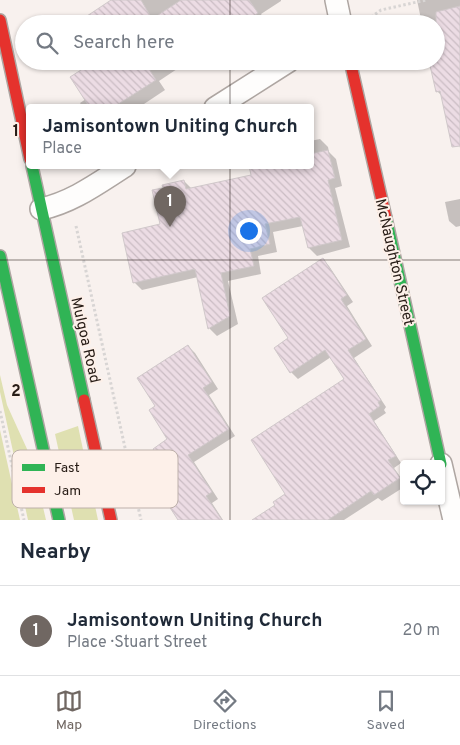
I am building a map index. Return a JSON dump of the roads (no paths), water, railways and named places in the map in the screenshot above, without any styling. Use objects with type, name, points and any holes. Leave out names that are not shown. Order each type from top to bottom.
[{"type":"main road","points":[[0,20],[26,140]]},
{"type":"main road","name":"McNaughton Street","points":[[352,70],[440,460]]},
{"type":"main road","name":"Mulgoa Road","points":[[33,169],[96,450]]},
{"type":"main road","points":[[0,256],[43,450]]},
{"type":"street","points":[[336,0],[339,15]]},
{"type":"street","points":[[221,104],[275,70]]},
{"type":"street","points":[[41,208],[79,196],[120,169]]},
{"type":"street","name":"McNaughton Street","points":[[445,481],[454,520]]},
{"type":"place","name":"Jamisontown Uniting Church","points":[[170,227]]}]
